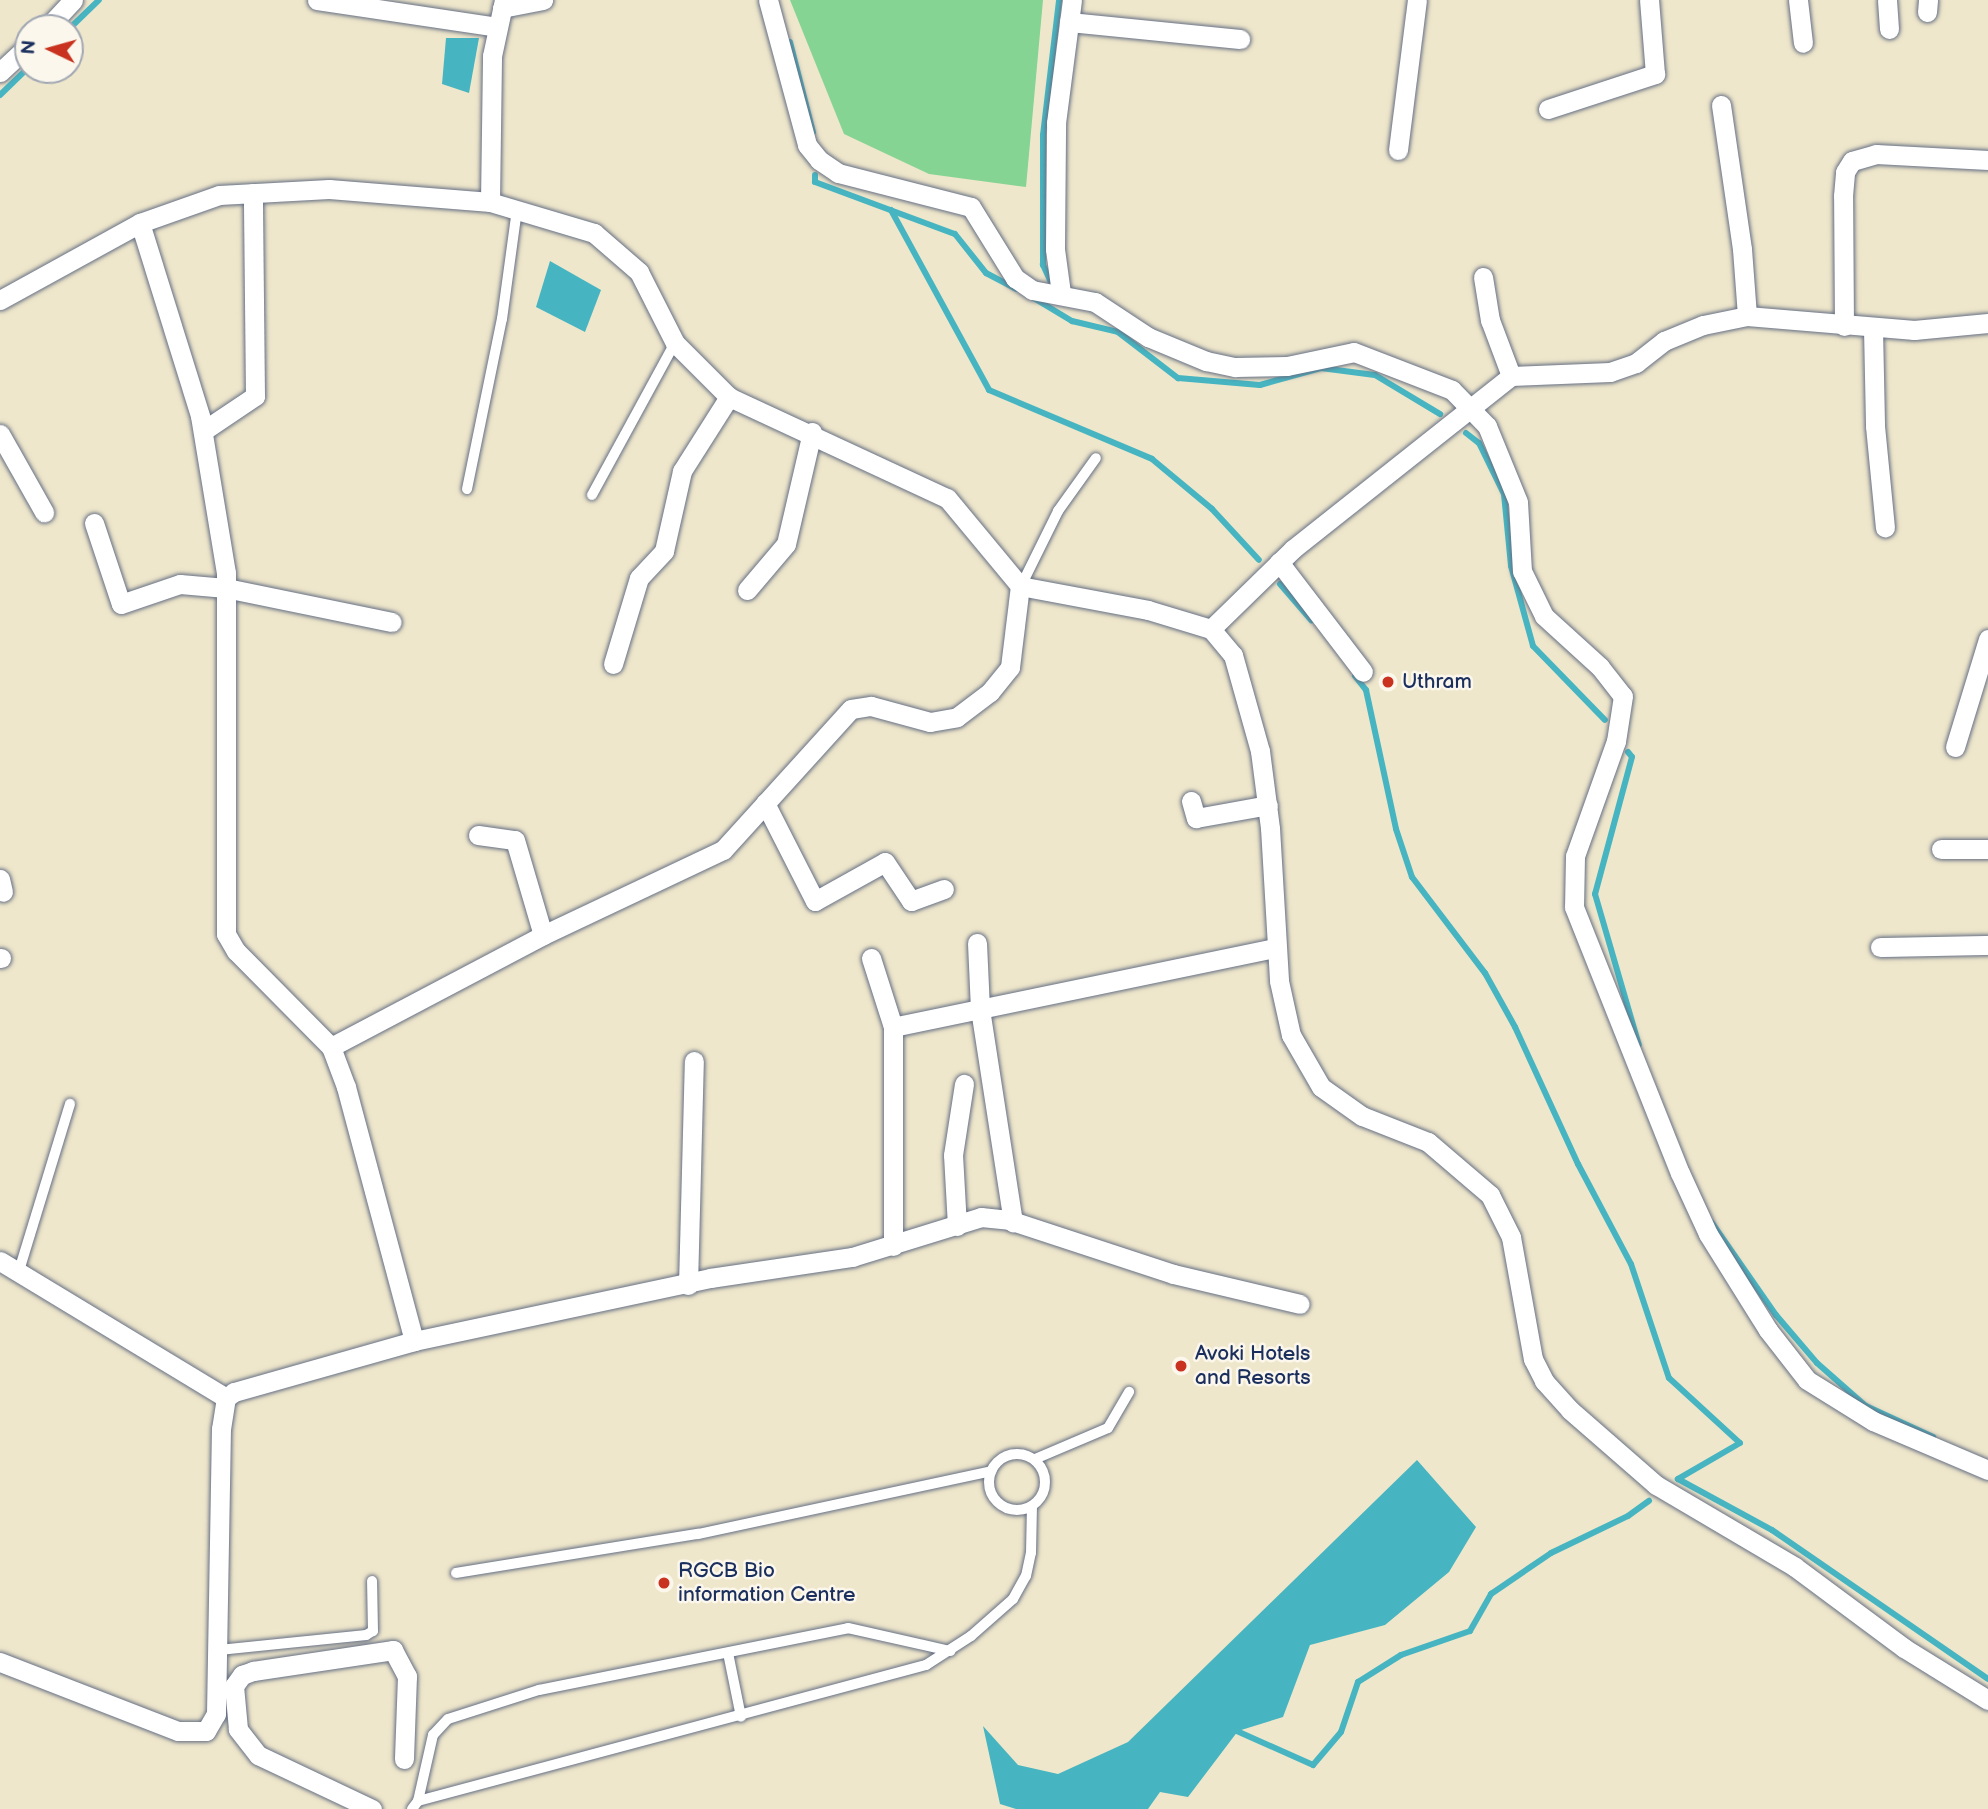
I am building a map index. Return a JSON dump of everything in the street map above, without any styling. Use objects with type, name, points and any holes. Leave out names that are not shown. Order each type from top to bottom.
[{"type":"street","points":[[60,14],[73,0]]},
{"type":"street","points":[[317,0],[501,12],[542,0]]},
{"type":"street","points":[[768,0],[807,145],[819,159],[838,173],[971,207],[1015,278],[1032,290],[1061,293],[1095,302],[1148,337],[1206,361],[1236,367],[1280,367],[1354,352],[1452,390],[1486,426],[1518,502],[1522,571],[1544,616],[1600,667],[1623,696],[1616,741],[1575,856],[1574,907],[1680,1173],[1708,1234],[1768,1330],[1807,1380],[1873,1421],[1988,1470]]},
{"type":"street","points":[[1061,293],[1055,249],[1055,123],[1072,0]]},
{"type":"street","points":[[1398,150],[1416,0]]},
{"type":"street","points":[[1548,109],[1655,74],[1649,0]]},
{"type":"street","points":[[1798,0],[1803,43]]},
{"type":"street","points":[[1887,0],[1889,29]]},
{"type":"street","points":[[490,202],[492,56],[501,12]]},
{"type":"street","points":[[1069,22],[1240,39]]},
{"type":"street","points":[[0,72],[14,59]]},
{"type":"street","points":[[1721,105],[1742,248],[1747,316]]},
{"type":"street","points":[[1844,326],[1844,172],[1852,161],[1876,155],[1988,160]]},
{"type":"street","points":[[0,300],[140,223],[219,195],[329,189],[490,202],[517,209],[594,233],[639,272],[675,343],[729,397],[812,432],[947,498],[1020,586],[1148,610],[1211,629],[1233,655],[1260,751],[1268,804],[1275,948],[1292,1035],[1321,1087],[1362,1116],[1428,1142],[1490,1195],[1511,1237],[1533,1359],[1544,1381],[1570,1410],[1656,1485],[1795,1567],[1904,1648],[1988,1700]]},
{"type":"street","points":[[203,431],[255,396],[253,193]]},
{"type":"street","points":[[140,223],[203,431],[226,588],[226,934],[236,951],[331,1047],[346,1087],[414,1341]]},
{"type":"street","points":[[1483,276],[1490,320],[1511,376]]},
{"type":"street","points":[[1211,629],[1279,562],[1511,376],[1610,372],[1636,363],[1674,337],[1747,316],[1914,330],[1988,323]]},
{"type":"street","points":[[1873,328],[1875,426],[1885,528]]},
{"type":"street","points":[[613,664],[639,578],[664,551],[682,471],[729,397]]},
{"type":"street","points":[[747,590],[786,544],[812,432]]},
{"type":"street","points":[[0,434],[44,512]]},
{"type":"street","points":[[94,523],[121,604],[180,584],[226,588],[392,622]]},
{"type":"street","points":[[1279,562],[1363,672]]},
{"type":"street","points":[[331,1047],[543,935],[723,850],[851,709],[871,706],[930,722],[957,716],[990,692],[1010,667],[1020,586]]},
{"type":"street","points":[[1955,747],[1988,639]]},
{"type":"street","points":[[1191,801],[1196,818],[1268,804]]},
{"type":"street","points":[[765,803],[816,901],[885,862],[911,901],[944,888]]},
{"type":"street","points":[[478,835],[515,840],[543,935]]},
{"type":"street","points":[[1941,849],[1988,849]]},
{"type":"street","points":[[977,943],[980,1009],[1013,1222]]},
{"type":"street","points":[[1880,947],[1988,945]]},
{"type":"street","points":[[893,1027],[1275,948]]},
{"type":"street","points":[[870,958],[893,1027],[893,1246]]},
{"type":"street","points":[[688,1285],[694,1061]]},
{"type":"street","points":[[957,1226],[953,1155],[964,1084]]},
{"type":"street","points":[[0,1662],[178,1731],[205,1731],[216,1714],[221,1429],[226,1398],[234,1392],[414,1341],[893,1246],[981,1217],[1013,1222],[1173,1274],[1300,1304]]},
{"type":"street","points":[[0,1261],[226,1398]]},
{"type":"street","points":[[372,1809],[258,1755],[238,1729],[234,1686],[242,1675],[253,1671],[393,1650],[407,1676],[404,1759]]},
{"type":"lane","points":[[467,489],[502,319],[517,209]]},
{"type":"lane","points":[[592,495],[675,343]]},
{"type":"lane","points":[[1020,586],[1058,512],[1096,458]]},
{"type":"lane","points":[[18,1274],[70,1104]]},
{"type":"lane","points":[[456,1573],[698,1534],[991,1471],[1010,1454],[1035,1459],[1108,1428],[1129,1392]]},
{"type":"lane","points":[[950,1651],[848,1628],[539,1690],[448,1719],[433,1735],[415,1805],[926,1665],[950,1651],[1013,1599],[1026,1576],[1031,1553],[1032,1506],[1046,1483],[1035,1459]]},
{"type":"lane","points":[[991,1471],[989,1485],[994,1498],[1005,1507],[1032,1506]]},
{"type":"lane","points":[[219,1650],[366,1635],[373,1631],[372,1581]]},
{"type":"lane","points":[[728,1653],[741,1717]]},
{"type":"green space","points":[[790,0],[1043,0],[1026,187],[929,174],[844,134]]},
{"type":"water","points":[[446,38],[479,38],[469,93],[442,84]]},
{"type":"water","points":[[550,261],[601,290],[585,332],[536,307]]},
{"type":"water","points":[[1417,1460],[1476,1527],[1449,1572],[1385,1625],[1310,1645],[1283,1717],[1238,1731],[1188,1797],[1160,1792],[1148,1809],[1016,1809],[1000,1804],[983,1726],[1018,1765],[1058,1774],[1128,1742]]},
{"type":"waterway","points":[[84,14],[99,0]]},
{"type":"waterway","points":[[1050,280],[1043,265],[1043,135],[1059,0]]},
{"type":"waterway","points":[[790,42],[813,132]]},
{"type":"waterway","points":[[0,95],[14,82]]},
{"type":"waterway","points":[[815,175],[815,182],[955,234],[986,273],[1016,289]]},
{"type":"waterway","points":[[891,210],[989,390],[1152,459],[1212,509],[1259,560]]},
{"type":"waterway","points":[[1032,297],[1072,321],[1118,332],[1178,378],[1260,385],[1321,368],[1375,375],[1440,414]]},
{"type":"waterway","points":[[1466,433],[1479,443],[1504,494],[1511,566],[1533,646],[1605,720]]},
{"type":"waterway","points":[[1280,584],[1311,620]]},
{"type":"waterway","points":[[1355,676],[1366,690],[1396,829],[1412,877],[1485,973],[1515,1027],[1578,1164],[1631,1264],[1669,1378],[1740,1443],[1678,1479],[1772,1530],[1988,1679]]},
{"type":"waterway","points":[[1628,752],[1632,757],[1595,894],[1639,1045]]},
{"type":"waterway","points":[[1712,1223],[1776,1315],[1817,1363],[1866,1406],[1933,1437]]},
{"type":"waterway","points":[[1230,1728],[1313,1765],[1341,1732],[1358,1682],[1401,1655],[1470,1631],[1491,1594],[1551,1553],[1628,1516],[1649,1501]]},
{"type":"place","name":"Uthram","points":[[1388,682]]},
{"type":"place","name":"Avoki Hotels and Resorts","points":[[1181,1366]]},
{"type":"place","name":"RGCB Bio information Centre","points":[[664,1583]]}]
